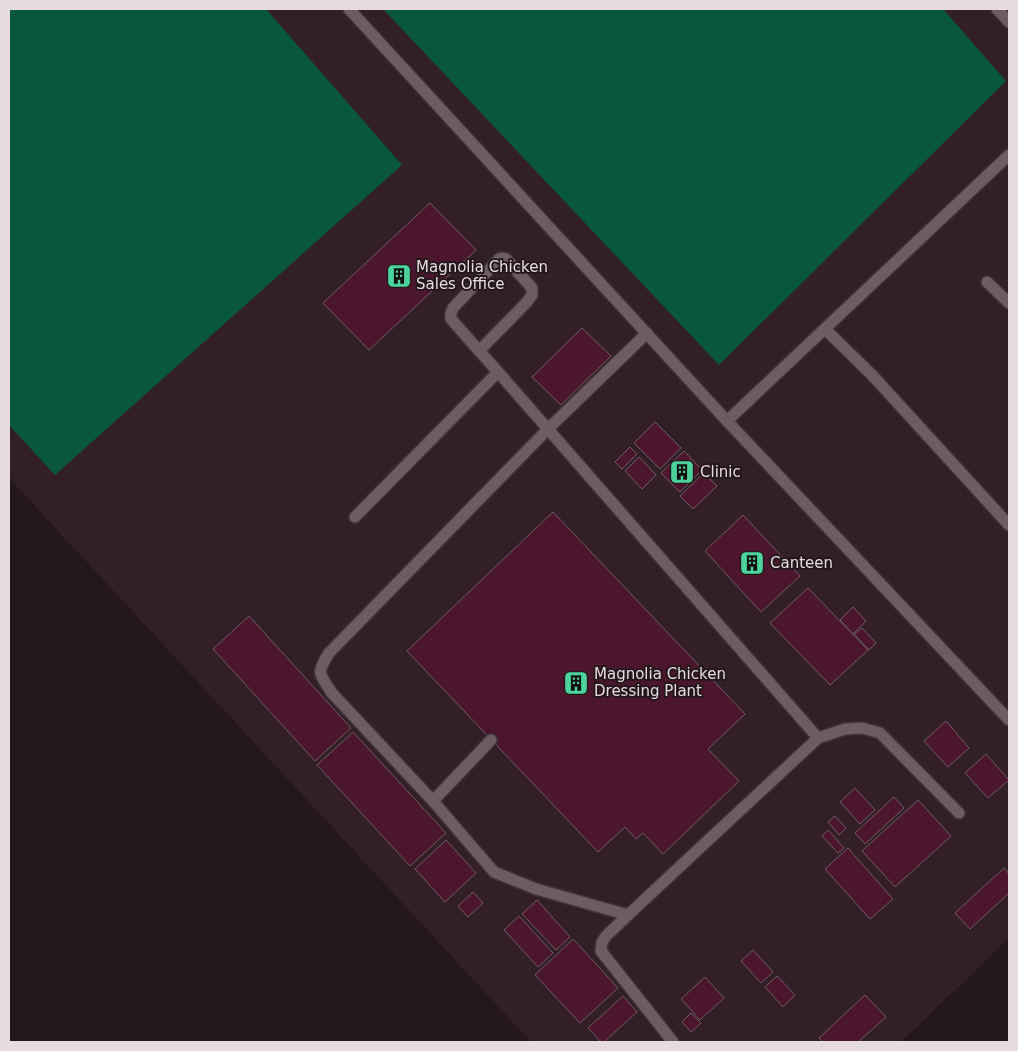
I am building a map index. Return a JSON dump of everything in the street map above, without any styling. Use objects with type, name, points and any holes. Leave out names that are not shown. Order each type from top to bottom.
[{"type":"lane","points":[[349,9],[727,421],[1009,720]]},
{"type":"lane","points":[[997,9],[1009,22]]},
{"type":"lane","points":[[727,421],[1009,155]]},
{"type":"lane","points":[[479,351],[526,304],[532,295],[532,288],[506,259],[499,259],[453,308],[451,319],[479,351],[498,372],[548,429],[818,738]]},
{"type":"lane","points":[[987,282],[1009,304]]},
{"type":"lane","points":[[824,329],[872,375],[1009,525]]},
{"type":"lane","points":[[628,915],[536,889],[494,872],[433,802],[331,692],[320,673],[321,666],[329,653],[548,429],[647,333]]},
{"type":"lane","points":[[355,516],[498,372]]},
{"type":"lane","points":[[674,1042],[601,950],[602,942],[628,915],[818,738],[845,729],[862,728],[880,732],[959,813]]},
{"type":"lane","points":[[433,802],[491,740]]},
{"type":"shaded area","points":[[9,9],[1009,9],[1009,938],[901,1042],[531,1042],[9,478]]},
{"type":"green space","points":[[9,9],[266,9],[402,165],[55,475],[9,425]]},
{"type":"green space","points":[[383,9],[943,9],[1006,81],[719,365]]},
{"type":"building","name":"Magnolia Chicken Sales Office","points":[[430,203],[476,250],[369,350],[323,303]]},
{"type":"building","points":[[582,328],[611,356],[561,405],[532,377]]},
{"type":"building","points":[[655,422],[681,448],[660,469],[634,443]]},
{"type":"building","points":[[630,447],[637,454],[622,469],[615,462]]},
{"type":"building","name":"Clinic","points":[[684,451],[702,470],[680,492],[661,473]]},
{"type":"building","points":[[639,457],[656,475],[642,489],[625,471]]},
{"type":"building","points":[[704,473],[717,486],[693,509],[680,496]]},
{"type":"building","name":"Magnolia Chicken Dressing Plant","points":[[553,512],[745,714],[708,749],[739,781],[663,854],[643,833],[636,839],[625,827],[598,852],[407,651]]},
{"type":"building","name":"Canteen","points":[[743,515],[800,576],[761,612],[705,551]]},
{"type":"building","points":[[808,588],[868,650],[830,685],[770,623]]},
{"type":"building","points":[[853,607],[866,621],[853,634],[840,620]]},
{"type":"building","points":[[249,616],[351,728],[315,761],[213,649]]},
{"type":"building","points":[[862,628],[876,643],[869,650],[854,634]]},
{"type":"building","points":[[946,721],[969,748],[948,767],[924,741]]},
{"type":"building","points":[[353,732],[446,833],[410,866],[317,765]]},
{"type":"building","points":[[986,754],[1009,780],[988,798],[965,773]]},
{"type":"building","points":[[855,788],[875,810],[860,824],[840,802]]},
{"type":"building","points":[[894,797],[904,808],[865,844],[855,833]]},
{"type":"building","points":[[918,800],[951,836],[895,887],[862,851]]},
{"type":"building","points":[[835,816],[846,828],[839,835],[828,822]]},
{"type":"building","points":[[828,830],[844,848],[838,853],[822,836]]},
{"type":"building","points":[[446,840],[476,873],[445,902],[415,869]]},
{"type":"building","points":[[848,848],[893,899],[870,919],[825,869]]},
{"type":"building","points":[[1004,868],[1009,874],[1009,893],[970,929],[955,913]]},
{"type":"building","points":[[473,892],[483,903],[468,917],[458,906]]},
{"type":"building","points":[[537,900],[570,937],[556,950],[522,914]]},
{"type":"building","points":[[519,916],[553,953],[538,967],[504,930]]},
{"type":"building","points":[[573,939],[618,988],[580,1023],[535,975]]},
{"type":"building","points":[[753,950],[773,972],[761,983],[741,961]]},
{"type":"building","points":[[777,976],[795,995],[783,1007],[765,987]]},
{"type":"building","points":[[705,977],[724,998],[700,1020],[681,999]]},
{"type":"building","points":[[865,995],[886,1017],[858,1042],[823,1042],[819,1038]]},
{"type":"building","points":[[623,996],[637,1012],[604,1042],[601,1042],[588,1028]]},
{"type":"building","points":[[691,1013],[701,1023],[691,1032],[682,1022]]},
{"type":"place","name":"Magnolia Chicken Sales Office","points":[[399,276]]},
{"type":"place","name":"Clinic","points":[[682,472]]},
{"type":"place","name":"Canteen","points":[[752,563]]},
{"type":"place","name":"Magnolia Chicken Dressing Plant","points":[[576,683]]}]
